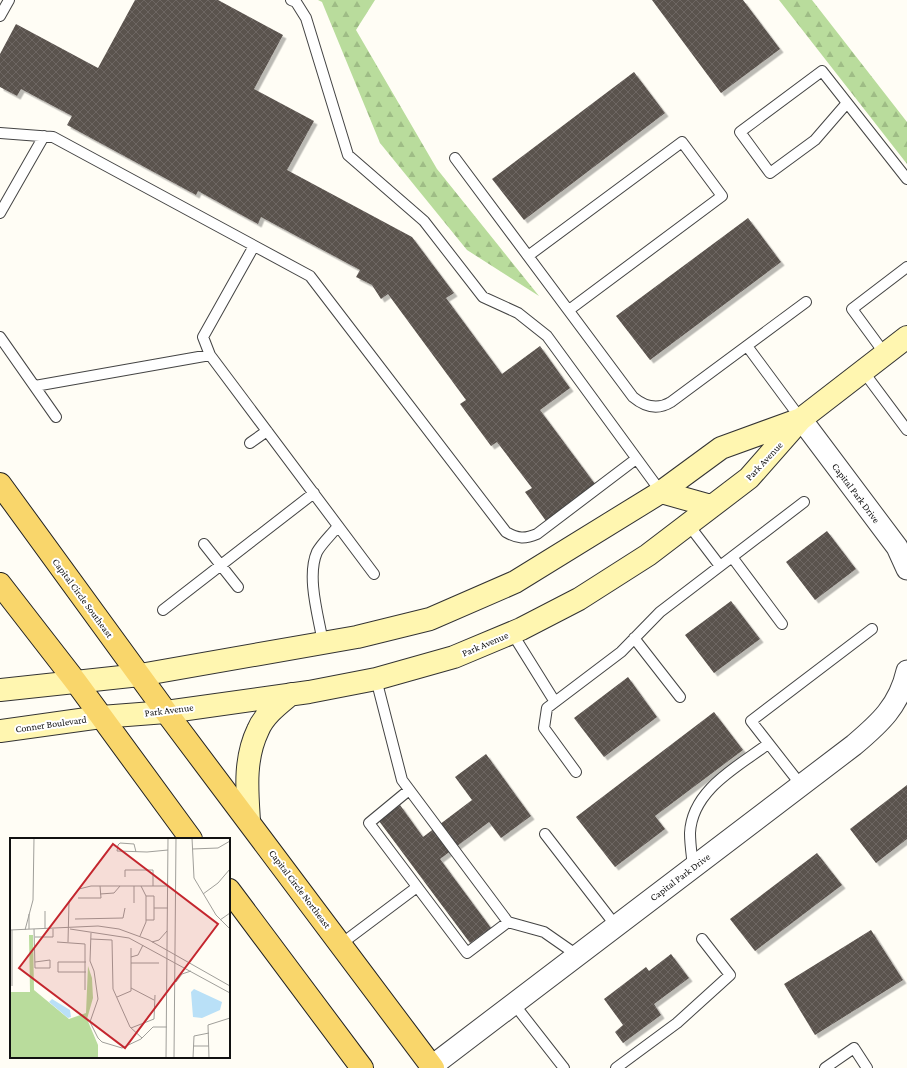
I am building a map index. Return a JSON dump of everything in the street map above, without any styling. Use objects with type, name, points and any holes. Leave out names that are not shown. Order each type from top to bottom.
[{"type":"main road","name":"Park Avenue","points":[[101,717],[166,712],[291,694],[376,679],[454,657],[512,633],[591,591],[648,555],[749,478],[802,419],[907,337]]},
{"type":"main road","name":"Park Avenue","points":[[76,682],[140,675],[357,637],[430,619],[516,582],[661,492],[721,448],[802,419]]},
{"type":"main road","name":"Capital Circle Southeast","points":[[0,484],[166,712]]},
{"type":"main road","points":[[661,492],[711,506]]},
{"type":"main road","points":[[0,584],[76,682],[190,838]]},
{"type":"main road","points":[[0,690],[76,682]]},
{"type":"main road","points":[[249,821],[246,781],[250,753],[258,730],[271,712],[291,694]]},
{"type":"main road","name":"Capital Circle Northeast","points":[[166,712],[433,1067]]},
{"type":"main road","name":"Conner Boulevard","points":[[0,731],[101,717]]},
{"type":"main road","points":[[230,891],[362,1068]]},
{"type":"street","name":"Capital Park Drive","points":[[802,419],[897,547],[907,568]]},
{"type":"street","name":"Capital Park Drive","points":[[433,1067],[880,723],[895,704],[907,671]]},
{"type":"lane","points":[[0,16],[9,0]]},
{"type":"lane","points":[[291,0],[296,2],[306,18],[348,155],[424,221],[483,297],[518,313],[547,336],[661,492]]},
{"type":"lane","points":[[847,103],[815,140],[770,173],[740,132],[822,71],[907,179]]},
{"type":"lane","points":[[0,133],[53,137],[310,276],[506,532],[511,535],[517,538],[537,534],[636,459]]},
{"type":"lane","points":[[0,213],[44,136]]},
{"type":"lane","points":[[528,256],[682,142],[722,196],[568,310]]},
{"type":"lane","points":[[455,158],[633,397],[648,406],[665,406],[806,302]]},
{"type":"lane","points":[[254,246],[203,337],[210,355],[374,574]]},
{"type":"lane","points":[[885,354],[852,309],[907,267]]},
{"type":"lane","points":[[0,337],[56,417]]},
{"type":"lane","points":[[747,346],[802,419]]},
{"type":"lane","points":[[35,386],[210,355]]},
{"type":"lane","points":[[863,371],[907,430]]},
{"type":"lane","points":[[250,443],[267,431]]},
{"type":"lane","points":[[163,610],[314,493]]},
{"type":"lane","points":[[576,772],[544,728],[547,708],[621,652],[660,612],[804,502]]},
{"type":"lane","points":[[688,524],[720,566]]},
{"type":"lane","points":[[323,643],[313,586],[313,565],[318,552],[338,526]]},
{"type":"lane","points":[[204,544],[238,587]]},
{"type":"lane","points":[[732,558],[782,624]]},
{"type":"lane","points":[[801,785],[750,721],[872,629]]},
{"type":"lane","points":[[512,633],[555,702]]},
{"type":"lane","points":[[634,638],[680,697]]},
{"type":"lane","points":[[376,679],[402,780],[409,790],[508,922],[544,932],[577,955]]},
{"type":"lane","points":[[693,867],[690,833],[693,817],[699,801],[709,789],[768,744]]},
{"type":"lane","points":[[409,790],[369,823],[467,953],[508,922]]},
{"type":"lane","points":[[545,834],[616,926]]},
{"type":"lane","points":[[341,944],[417,886]]},
{"type":"lane","points":[[616,1068],[677,1023],[730,975],[702,939]]},
{"type":"lane","points":[[514,1004],[564,1068]]},
{"type":"lane","points":[[825,1068],[854,1048],[867,1068]]},
{"type":"green space","points":[[318,0],[375,0],[356,30],[437,169],[539,296],[467,250],[380,143],[322,2]]},
{"type":"green space","points":[[779,0],[812,0],[907,122],[907,164]]},
{"type":"building","points":[[135,0],[218,0],[283,35],[254,89],[314,121],[287,170],[412,237],[454,293],[446,298],[502,374],[540,346],[570,388],[540,410],[595,484],[546,521],[525,492],[532,488],[497,442],[491,446],[460,404],[466,400],[388,294],[381,299],[372,285],[356,277],[360,270],[261,217],[258,224],[198,191],[196,195],[67,125],[72,116],[21,89],[17,96],[0,87],[0,54],[16,24],[98,68]]},
{"type":"building","points":[[652,0],[743,0],[780,49],[721,93]]},
{"type":"building","points":[[634,72],[665,113],[524,220],[492,179]]},
{"type":"building","points":[[748,218],[781,262],[650,360],[616,316]]},
{"type":"building","points":[[827,531],[856,569],[815,600],[786,562]]},
{"type":"building","points":[[731,601],[760,639],[714,673],[685,635]]},
{"type":"building","points":[[628,677],[657,717],[604,757],[574,718]]},
{"type":"building","points":[[714,712],[743,750],[655,816],[665,829],[615,867],[576,817]]},
{"type":"building","points":[[486,754],[531,816],[501,838],[489,822],[440,859],[491,928],[470,943],[379,821],[400,805],[423,837],[472,800],[455,777]]},
{"type":"building","points":[[907,785],[907,839],[876,863],[850,829]]},
{"type":"building","points":[[817,853],[842,885],[755,951],[730,919]]},
{"type":"building","points":[[871,930],[903,980],[815,1035],[784,984]]},
{"type":"building","points":[[671,954],[689,978],[654,1004],[661,1015],[623,1043],[615,1032],[623,1025],[604,999],[646,967],[649,971]]}]
